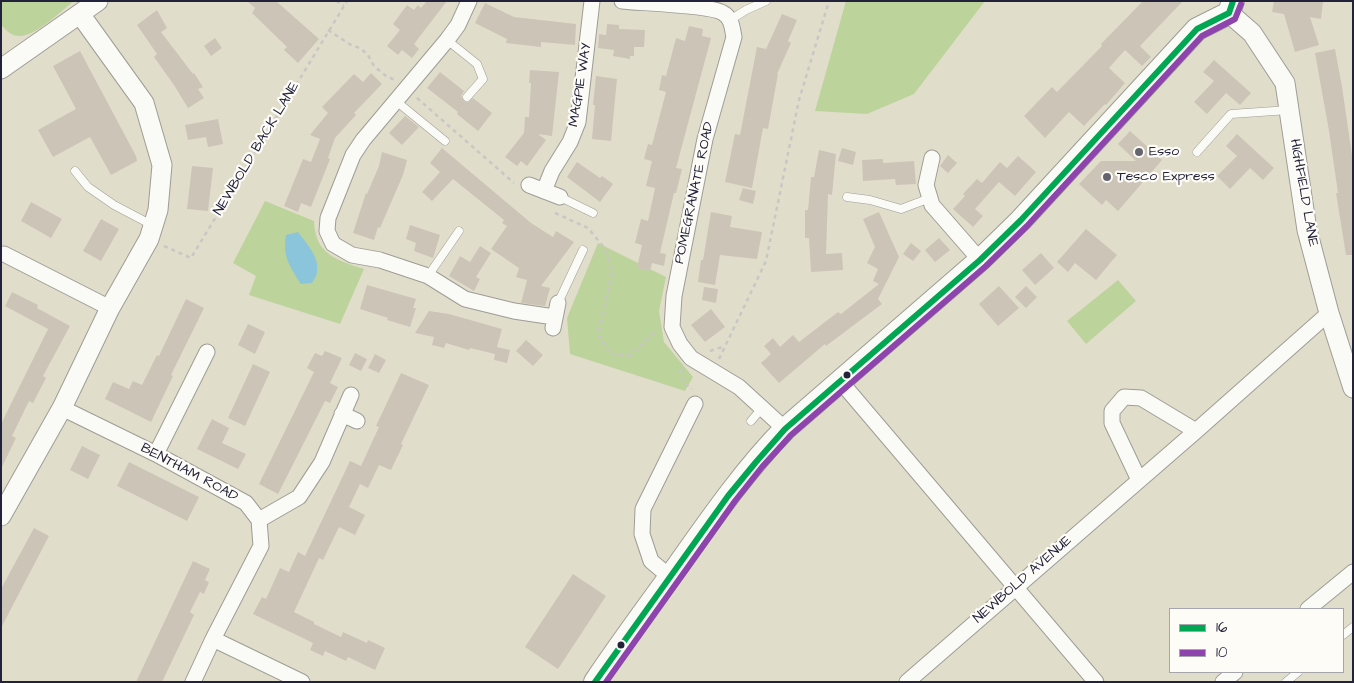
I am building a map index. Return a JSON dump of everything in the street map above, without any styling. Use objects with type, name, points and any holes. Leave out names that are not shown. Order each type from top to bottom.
[{"type":"main road","points":[[595,682],[720,506],[760,455],[785,429],[980,260],[1021,220],[1197,30],[1232,7]]},
{"type":"street","points":[[4,61],[98,1]]},
{"type":"street","points":[[469,1],[458,25],[447,40],[362,140],[353,155],[328,218],[327,232],[333,244],[352,255],[380,260],[428,276],[465,299],[514,311],[555,316]]},
{"type":"street","name":"MAGPIE WAY","points":[[544,191],[552,171],[570,142],[578,122],[592,1]]},
{"type":"street","points":[[622,1],[707,8],[722,12],[730,20]]},
{"type":"street","name":"HIGHFIELD LANE","points":[[1232,7],[1252,33],[1285,83],[1307,230],[1329,313],[1353,388]]},
{"type":"street","points":[[1,516],[62,408],[110,308],[151,232],[158,210],[162,165],[144,103],[80,14]]},
{"type":"street","name":"POMEGRANATE ROAD","points":[[672,327],[674,296],[704,139],[734,37],[730,20]]},
{"type":"street","points":[[932,158],[926,184],[932,205],[980,260]]},
{"type":"street","points":[[523,185],[560,197]]},
{"type":"street","points":[[4,254],[110,308]]},
{"type":"street","name":"NEWBOLD AVENUE","points":[[907,682],[1329,313]]},
{"type":"street","points":[[672,327],[680,344],[691,358],[740,387],[785,429]]},
{"type":"street","points":[[156,454],[207,352]]},
{"type":"street","points":[[841,382],[1096,682]]},
{"type":"street","points":[[193,682],[212,640],[261,546],[259,520],[299,497],[322,462],[351,395]]},
{"type":"street","points":[[1139,480],[1112,423],[1112,411],[1124,397],[1141,398],[1196,431]]},
{"type":"street","points":[[670,577],[651,561],[642,534],[644,509],[695,404]]},
{"type":"street","name":"BENTHAM ROAD","points":[[62,408],[156,454],[246,503],[259,520]]},
{"type":"street","points":[[342,414],[357,420]]},
{"type":"street","points":[[1309,608],[1353,572]]},
{"type":"street","points":[[212,640],[302,682]]},
{"type":"street","points":[[1223,682],[1234,673]]},
{"type":"lane","points":[[730,20],[766,1]]},
{"type":"lane","points":[[447,40],[478,64],[483,79],[467,97]]},
{"type":"lane","points":[[396,101],[445,141]]},
{"type":"lane","points":[[1197,152],[1231,114],[1289,110]]},
{"type":"lane","points":[[75,171],[88,188],[151,232]]},
{"type":"lane","points":[[560,197],[593,213]]},
{"type":"lane","points":[[847,197],[870,200],[901,209],[930,198]]},
{"type":"lane","points":[[428,276],[459,231]]},
{"type":"lane","points":[[555,316],[583,250]]},
{"type":"lane","points":[[751,421],[762,407]]},
{"type":"lane","points":[[1286,682],[1295,673]]},
{"type":"path","points":[[336,1],[344,4]]},
{"type":"path","name":"NEWBOLD BACK LANE","points":[[151,232],[191,258],[346,1]]},
{"type":"path","points":[[719,360],[766,262],[799,100],[829,1]]},
{"type":"path","points":[[328,30],[351,45],[360,48],[368,55],[374,66],[386,76],[398,81],[523,185]]},
{"type":"path","points":[[553,211],[588,228],[606,250],[612,273],[598,334],[610,354],[628,356],[658,330],[672,327]]},
{"type":"green space","points":[[1,1],[74,1],[34,32],[15,36],[1,25]]},
{"type":"green space","points":[[846,1],[985,1],[914,94],[867,114],[815,111]]},
{"type":"green space","points":[[265,201],[314,221],[318,241],[329,254],[336,259],[364,269],[340,324],[249,295],[256,276],[233,263]]},
{"type":"green space","points":[[598,243],[666,277],[659,311],[664,342],[693,377],[685,391],[570,354],[567,318]]},
{"type":"green space","points":[[1118,280],[1136,301],[1086,344],[1067,321]]},
{"type":"water","points":[[298,232],[312,250],[316,261],[317,273],[312,283],[301,284],[290,267],[286,255],[286,235]]},
{"type":"building","points":[[247,1],[276,1],[319,39],[298,63],[284,50],[287,47],[252,13],[255,8]]},
{"type":"building","points":[[427,1],[447,1],[414,44],[419,49],[412,58],[402,50],[398,55],[387,46],[400,30],[393,24],[407,5],[414,10],[418,5],[421,8]]},
{"type":"building","points":[[1143,1],[1183,1],[1140,46],[1151,57],[1142,66],[1125,50],[1109,68],[1125,83],[1106,105],[1084,126],[1069,112],[1045,138],[1024,116],[1052,87],[1057,92]]},
{"type":"building","points":[[1274,1],[1323,2],[1321,19],[1310,17],[1319,45],[1295,52],[1284,14],[1272,12]]},
{"type":"building","points":[[485,3],[514,17],[576,24],[575,45],[541,42],[541,47],[506,43],[507,39],[475,23]]},
{"type":"building","points":[[157,10],[167,28],[161,32],[203,87],[198,89],[204,98],[188,108],[154,57],[157,54],[137,25]]},
{"type":"building","points":[[782,14],[797,20],[788,41],[791,43],[777,74],[768,129],[763,128],[752,188],[725,182],[735,134],[740,135],[757,47],[766,49]]},
{"type":"building","points":[[607,24],[619,25],[619,29],[645,30],[644,47],[634,47],[634,56],[630,56],[630,59],[613,56],[614,50],[598,48],[599,34],[606,35]]},
{"type":"building","points":[[689,26],[703,29],[702,36],[711,38],[676,168],[682,169],[676,193],[674,193],[660,253],[666,254],[664,266],[652,263],[650,271],[637,268],[642,245],[635,243],[641,219],[648,221],[655,188],[646,186],[652,161],[644,159],[648,144],[652,145],[666,92],[659,90],[662,75],[666,76],[676,38],[685,41]]},
{"type":"building","points":[[215,38],[222,48],[211,56],[204,46]]},
{"type":"building","points":[[1335,49],[1353,162],[1353,255],[1346,255],[1329,131],[1315,53]]},
{"type":"building","points":[[80,51],[136,156],[137,161],[111,175],[90,137],[53,157],[38,130],[76,109],[53,66]]},
{"type":"building","points":[[1214,60],[1251,93],[1240,105],[1226,93],[1207,114],[1194,102],[1214,81],[1203,72]]},
{"type":"building","points":[[530,70],[559,72],[552,136],[538,134],[546,140],[527,166],[521,161],[517,166],[505,157],[524,133],[525,117],[529,117]]},
{"type":"building","points":[[440,72],[464,91],[461,96],[464,101],[468,102],[473,98],[492,113],[478,131],[457,114],[458,112],[427,88]]},
{"type":"building","points":[[371,73],[382,84],[354,113],[356,115],[335,138],[328,158],[330,159],[311,207],[301,203],[298,212],[284,206],[303,159],[311,162],[320,139],[310,135],[328,113],[322,107],[354,74],[363,82]]},
{"type":"building","points":[[596,76],[617,79],[611,141],[592,139]]},
{"type":"building","points":[[405,116],[419,127],[402,145],[389,133]]},
{"type":"building","points":[[218,119],[223,144],[208,147],[206,137],[188,140],[185,125]]},
{"type":"building","points":[[1130,131],[1162,160],[1118,211],[1106,200],[1102,205],[1079,184],[1101,161],[1136,161],[1118,144]]},
{"type":"building","points":[[1237,134],[1274,168],[1263,180],[1250,168],[1230,189],[1217,176],[1237,156],[1226,146]]},
{"type":"building","points":[[442,148],[531,223],[553,237],[556,231],[574,242],[541,286],[550,288],[545,306],[521,303],[527,280],[516,277],[519,268],[491,249],[507,226],[502,223],[504,220],[453,179],[432,201],[422,192],[440,172],[430,163]]},
{"type":"building","points":[[842,148],[856,152],[853,165],[838,161]]},
{"type":"building","points":[[819,150],[836,154],[832,195],[828,194],[826,254],[842,253],[843,270],[811,272],[809,238],[805,238],[805,210],[808,210],[811,177],[814,177]]},
{"type":"building","points":[[382,152],[407,160],[403,175],[380,228],[378,227],[374,240],[353,233],[366,193],[379,166]]},
{"type":"building","points":[[948,155],[957,163],[948,173],[940,166]]},
{"type":"building","points":[[1018,156],[1036,172],[1015,196],[999,182],[975,209],[983,216],[973,227],[953,209],[965,196],[963,194],[977,179],[982,183],[1000,162],[1007,168]]},
{"type":"building","points":[[883,159],[883,163],[914,161],[916,184],[896,185],[895,179],[863,181],[862,160]]},
{"type":"building","points":[[577,162],[600,178],[602,176],[613,184],[600,202],[567,177]]},
{"type":"building","points":[[192,166],[213,168],[208,211],[187,209]]},
{"type":"building","points":[[743,188],[756,191],[753,204],[739,200]]},
{"type":"building","points":[[31,202],[62,219],[51,238],[21,221]]},
{"type":"building","points":[[711,212],[732,216],[730,227],[762,232],[757,259],[720,255],[715,285],[698,282]]},
{"type":"building","points":[[879,212],[899,257],[878,299],[882,304],[826,346],[825,344],[779,383],[761,363],[771,354],[764,346],[773,338],[780,347],[793,335],[799,342],[838,312],[841,314],[879,284],[873,281],[878,269],[867,263],[875,247],[863,219]]},
{"type":"building","points":[[101,219],[119,229],[101,261],[83,251]]},
{"type":"building","points":[[410,225],[440,235],[433,258],[414,251],[416,243],[406,239]]},
{"type":"building","points":[[1086,229],[1117,255],[1096,280],[1075,263],[1068,272],[1057,262]]},
{"type":"building","points":[[939,238],[950,250],[935,262],[925,250]]},
{"type":"building","points":[[911,243],[921,251],[913,261],[903,254]]},
{"type":"building","points":[[480,246],[491,253],[476,277],[480,279],[474,291],[449,276],[460,256],[470,262]]},
{"type":"building","points":[[1041,253],[1054,268],[1035,285],[1022,270]]},
{"type":"building","points":[[367,285],[416,299],[413,308],[416,308],[410,327],[360,309]]},
{"type":"building","points":[[999,286],[1019,308],[998,326],[979,304]]},
{"type":"building","points":[[1026,286],[1037,297],[1026,308],[1015,297]]},
{"type":"building","points":[[704,287],[718,289],[716,303],[702,300]]},
{"type":"building","points":[[12,292],[38,305],[37,308],[70,326],[43,376],[46,378],[33,403],[29,401],[12,436],[16,438],[1,469],[1,424],[48,329],[5,306]]},
{"type":"building","points":[[186,299],[204,308],[171,375],[173,376],[151,422],[105,399],[113,382],[129,389],[133,381],[142,385],[157,355],[159,356]]},
{"type":"building","points":[[711,309],[725,327],[705,342],[691,325]]},
{"type":"building","points":[[429,311],[449,314],[502,329],[497,347],[510,350],[507,363],[494,360],[495,354],[470,348],[469,350],[446,343],[444,348],[432,345],[434,337],[415,333]]},
{"type":"building","points":[[248,324],[265,332],[255,354],[238,345]]},
{"type":"building","points":[[526,340],[543,355],[533,366],[516,351]]},
{"type":"building","points":[[325,351],[342,358],[330,383],[338,387],[330,403],[325,401],[278,494],[259,484],[314,372],[307,368],[315,353],[322,356]]},
{"type":"building","points":[[355,353],[367,359],[361,371],[349,365]]},
{"type":"building","points":[[375,354],[386,360],[379,373],[368,368]]},
{"type":"building","points":[[253,364],[270,372],[245,426],[228,418]]},
{"type":"building","points":[[401,373],[429,385],[401,444],[403,445],[391,470],[379,465],[368,488],[360,484],[349,507],[365,515],[355,535],[339,527],[323,560],[319,558],[294,612],[341,637],[343,632],[367,643],[368,640],[385,648],[375,670],[348,657],[346,661],[325,651],[323,656],[310,650],[313,643],[253,614],[262,597],[266,599],[280,568],[289,572],[298,552],[305,556],[350,461],[361,466],[379,427],[376,426]]},
{"type":"building","points":[[212,419],[229,428],[222,443],[246,454],[238,469],[197,449]]},
{"type":"building","points":[[82,446],[100,455],[88,479],[70,470]]},
{"type":"building","points":[[129,462],[199,497],[187,521],[117,486]]},
{"type":"building","points":[[34,528],[49,536],[1,628],[1,589]]},
{"type":"building","points":[[193,561],[210,569],[205,580],[209,582],[204,594],[200,592],[190,612],[194,615],[162,682],[136,682]]},
{"type":"building","points":[[573,574],[606,596],[558,669],[525,647]]},
{"type":"transit line","name":"16","points":[[595,682],[728,496],[785,429],[980,260],[1021,220],[1197,29],[1229,13],[1233,1]]},
{"type":"transit line","name":"10","points":[[606,682],[735,501],[791,435],[986,266],[1027,226],[1202,36],[1235,19],[1241,4]]},
{"type":"place","name":"Esso","points":[[1139,152]]},
{"type":"place","name":"Tesco Express","points":[[1107,177]]}]
